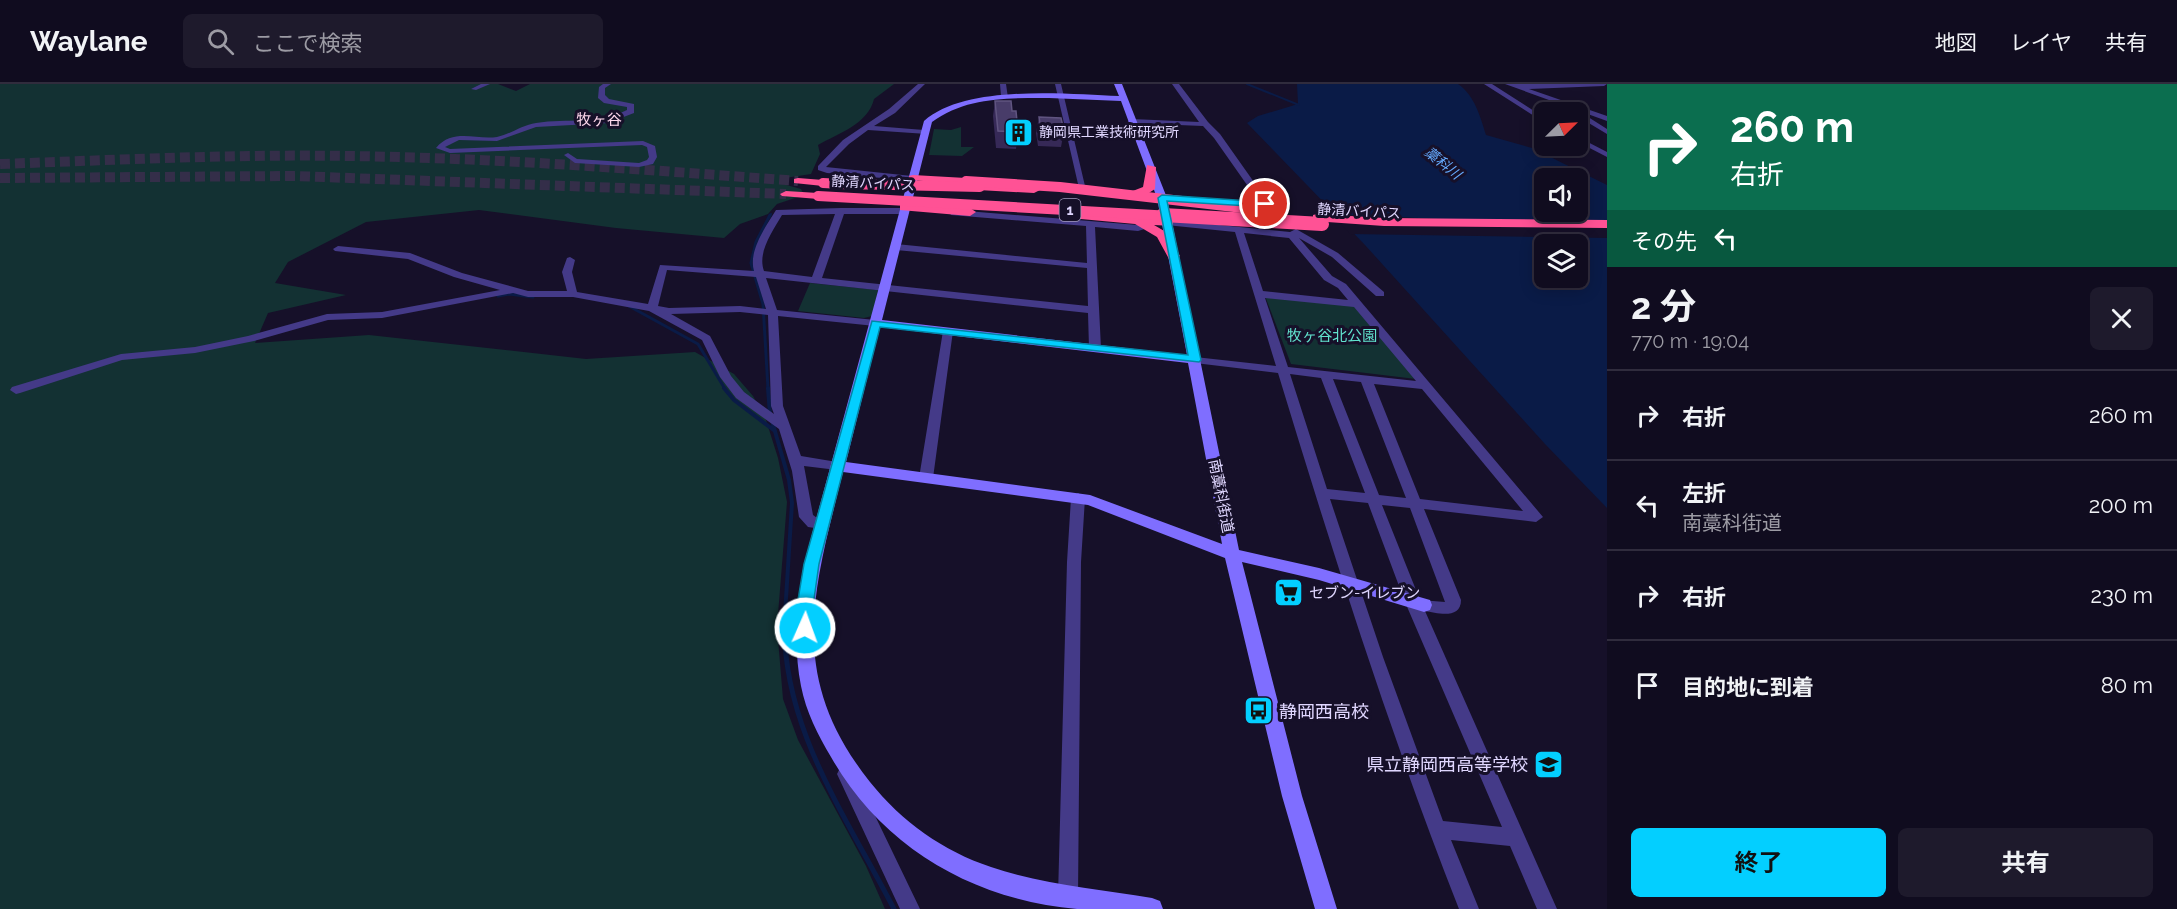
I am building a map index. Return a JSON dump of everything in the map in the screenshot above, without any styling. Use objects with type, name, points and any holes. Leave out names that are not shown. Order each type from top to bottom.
[{"type":"highway","points":[[1129,196],[1149,189],[1151,167]]},
{"type":"highway","name":"1","points":[[913,178],[1060,187],[1412,225]]},
{"type":"highway","name":"静清バイパス","points":[[798,182],[1412,225]]},
{"type":"highway","name":"1","points":[[823,183],[982,188],[1162,198]]},
{"type":"highway","name":"静清バイパス","points":[[786,194],[1412,225],[1604,228]]},
{"type":"highway","name":"1","points":[[818,196],[1155,224],[1412,225]]},
{"type":"highway","name":"1","points":[[904,209],[975,210],[1168,223]]},
{"type":"highway","name":"1","points":[[1130,220],[1149,226],[1162,235],[1174,256]]},
{"type":"street","points":[[474,89],[487,84]]},
{"type":"street","points":[[568,155],[574,161],[639,165],[653,157],[651,146],[638,143],[518,149],[476,147],[450,150],[440,148],[445,142],[458,138],[499,139],[526,127],[596,123],[631,111],[631,106],[607,101],[601,96],[602,87],[608,84]]},
{"type":"street","points":[[913,178],[822,169],[833,155],[865,128],[892,111],[922,84]]},
{"type":"street","points":[[1003,84],[1005,96]]},
{"type":"street","points":[[1058,84],[1082,184]]},
{"type":"street","name":"南藁科街道","points":[[1118,84],[1162,198],[1232,554],[1292,796],[1326,909]]},
{"type":"street","points":[[1175,84],[1217,136],[1265,204]]},
{"type":"street","points":[[1487,84],[1534,114]]},
{"type":"street","points":[[1508,84],[1557,102]]},
{"type":"street","points":[[1518,87],[1604,84]]},
{"type":"street","points":[[910,909],[823,726],[809,676],[805,606],[822,524],[886,288],[924,132],[932,117],[950,105],[967,100],[1005,96],[1124,99]]},
{"type":"street","points":[[1588,113],[1607,119]]},
{"type":"street","points":[[1588,119],[1607,132]]},
{"type":"street","points":[[1132,121],[1205,124]]},
{"type":"street","points":[[865,128],[924,132]]},
{"type":"street","points":[[1588,145],[1607,155]]},
{"type":"street","points":[[1162,198],[1276,205],[1279,210]]},
{"type":"street","points":[[822,524],[813,523],[806,517],[795,460],[777,406],[773,313],[769,295],[757,266],[761,244],[777,214],[904,209]]},
{"type":"street","points":[[946,210],[959,214],[1138,228],[1149,226]]},
{"type":"street","points":[[816,280],[841,211]]},
{"type":"street","points":[[1168,223],[1292,235],[1296,232],[1325,248],[1380,294]]},
{"type":"street","points":[[1090,224],[1095,348]]},
{"type":"street","points":[[1239,231],[1349,583],[1436,830],[1469,909]]},
{"type":"street","points":[[1292,235],[1328,278],[1342,286],[1536,517],[1322,493]]},
{"type":"street","points":[[896,247],[1092,266]]},
{"type":"street","points":[[338,249],[410,256],[511,290],[536,294],[573,294],[652,308],[687,311],[740,309],[1426,386]]},
{"type":"street","points":[[570,260],[568,277],[573,294]]},
{"type":"street","points":[[652,308],[663,267],[760,274],[1092,310]]},
{"type":"street","points":[[16,390],[121,357],[195,350],[250,339],[327,317],[382,315],[511,290]]},
{"type":"street","points":[[1259,294],[1356,303]]},
{"type":"street","points":[[652,308],[706,338],[740,395],[782,426]]},
{"type":"street","points":[[926,478],[948,331]]},
{"type":"street","points":[[1326,375],[1373,499],[1547,909]]},
{"type":"street","points":[[795,460],[1078,498],[1123,511],[1232,554],[1349,583],[1419,604],[1446,609],[1453,605],[1453,600],[1366,380]]},
{"type":"street","points":[[1068,896],[1074,562],[1078,498]]},
{"type":"street","points":[[823,726],[861,791],[891,822],[956,864],[990,878],[1068,896],[1152,909]]},
{"type":"street","points":[[1436,830],[1517,838]]},
{"type":"green space","points":[[0,84],[498,84],[516,91],[530,84],[894,84],[874,99],[871,108],[859,121],[818,145],[820,154],[811,174],[785,178],[783,184],[801,189],[804,195],[777,204],[768,214],[740,224],[724,238],[616,228],[479,210],[366,222],[288,262],[275,283],[346,295],[268,313],[255,343],[369,335],[586,359],[695,352],[734,374],[753,396],[766,420],[778,458],[787,502],[777,627],[783,699],[798,740],[866,866],[885,909],[0,909]]},
{"type":"green space","points":[[961,127],[961,147],[974,147],[962,156],[929,155],[934,129],[951,130]]},
{"type":"green space","points":[[810,283],[878,290],[872,316],[864,318],[798,311]]},
{"type":"green space","name":"牧ヶ谷北公園","points":[[1265,296],[1354,306],[1416,379],[1291,364]]},
{"type":"water","name":"藁科川","points":[[1297,84],[1458,84],[1473,100],[1486,135],[1532,148],[1534,156],[1548,156],[1573,168],[1534,168],[1534,222],[1588,222],[1588,176],[1607,185],[1607,508],[1545,444],[1365,245],[1247,123],[1258,116],[1298,104]]},
{"type":"pier","points":[[1331,214],[1484,221],[1588,222],[1588,220],[1607,220],[1607,238],[1588,238],[1588,234],[1534,234],[1534,237],[1350,234]]},
{"type":"building","points":[[995,101],[1011,101],[1012,111],[1016,111],[1018,132],[998,131]]},
{"type":"building","points":[[1039,117],[1061,118],[1064,131],[1041,129]]},
{"type":"waterway","points":[[1247,84],[1299,105]]},
{"type":"waterway","points":[[768,389],[763,304],[751,263],[756,242],[770,215]]},
{"type":"waterway","points":[[498,296],[509,294],[533,297]]},
{"type":"waterway","points":[[627,305],[698,344],[725,389]]},
{"type":"waterway","points":[[724,388],[734,400],[775,431]]},
{"type":"waterway","points":[[768,388],[770,414]]},
{"type":"waterway","points":[[772,421],[775,431]]},
{"type":"waterway","points":[[775,431],[789,480],[792,503],[785,614]]},
{"type":"waterway","points":[[785,614],[786,653],[792,692],[804,730],[837,803],[894,909]]},
{"type":"tunnel","points":[[0,164],[262,156],[405,157],[574,165],[798,181]]},
{"type":"tunnel","points":[[0,178],[295,176],[786,194]]},
{"type":"place","name":"静岡県工業技術研究所","points":[[1018,132]]},
{"type":"place","name":"セブン-イレブン","points":[[1288,593]]},
{"type":"place","name":"静岡西高校","points":[[1258,711]]},
{"type":"place","name":"県立静岡西高等学校","points":[[1549,764]]},
{"type":"district","name":"牧ヶ谷","points":[[599,120]]},
{"type":"route","points":[[805,628],[805,606],[812,564],[875,323],[1195,360],[1162,198],[1265,204]]}]
